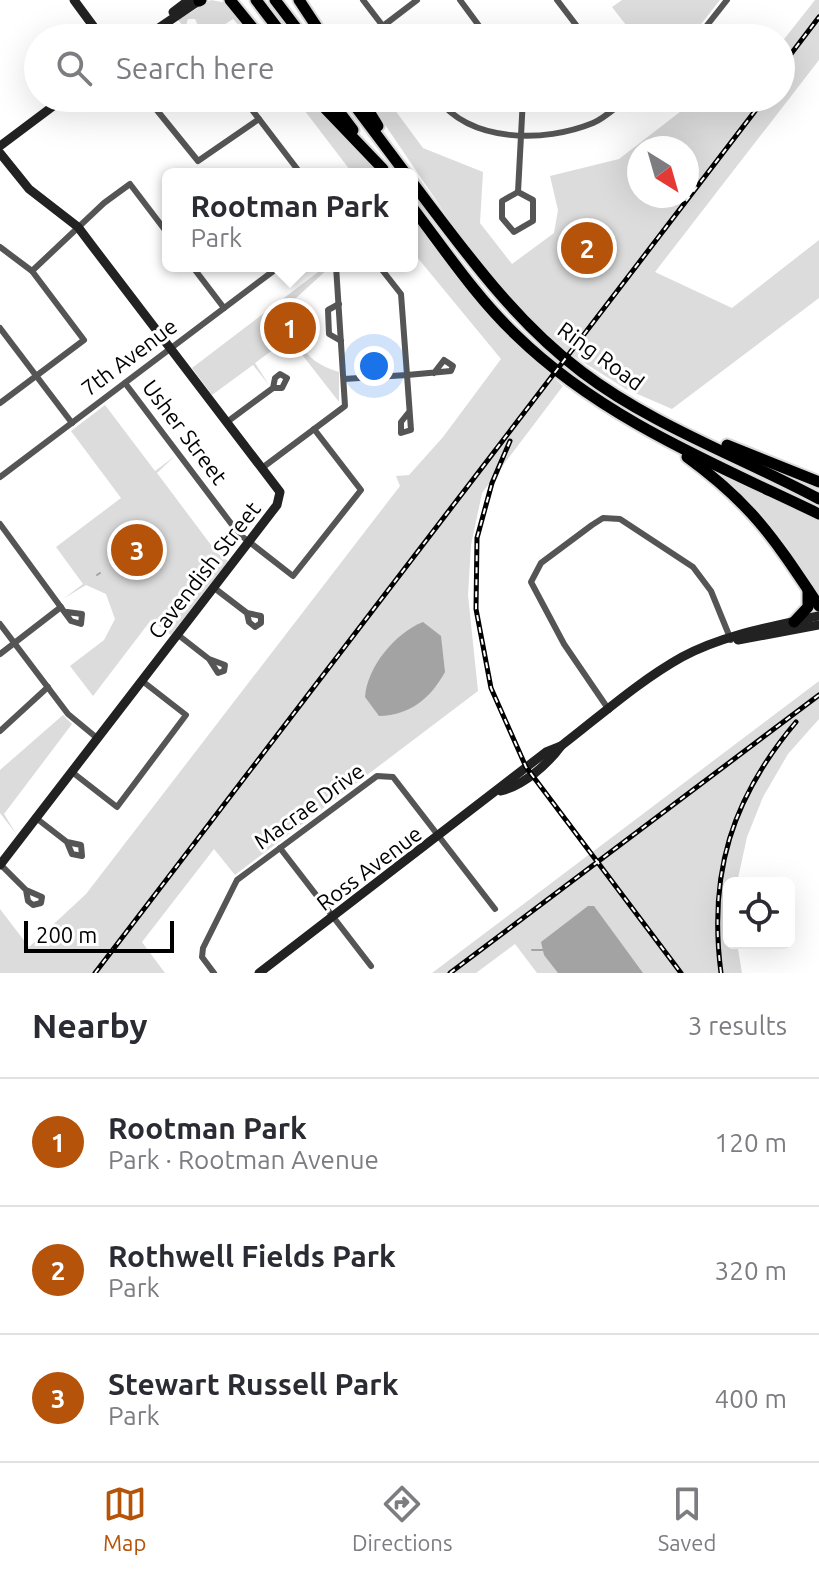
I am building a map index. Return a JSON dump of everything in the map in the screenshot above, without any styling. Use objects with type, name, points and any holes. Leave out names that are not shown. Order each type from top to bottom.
[{"type":"highway","points":[[230,0],[250,24]]},
{"type":"highway","points":[[256,0],[274,24]]},
{"type":"highway","points":[[275,0],[293,24]]},
{"type":"highway","points":[[299,0],[315,24]]},
{"type":"highway","points":[[328,112],[380,168]]},
{"type":"highway","points":[[339,112],[381,168]]},
{"type":"highway","points":[[360,112],[402,168]]},
{"type":"highway","points":[[369,112],[403,168]]},
{"type":"highway","name":"Ring Road","points":[[418,190],[488,281],[524,321],[582,372],[622,398],[819,499]]},
{"type":"highway","name":"Ring Road","points":[[418,215],[477,291],[525,344],[601,403],[664,440],[819,514]]},
{"type":"highway","points":[[622,398],[819,482]]},
{"type":"highway","points":[[664,440],[745,504],[784,550],[819,606]]},
{"type":"highway","points":[[794,622],[808,607],[808,590]]},
{"type":"street","points":[[74,0],[92,24]]},
{"type":"street","points":[[169,0],[176,10]]},
{"type":"street","points":[[166,21],[189,0]]},
{"type":"street","points":[[162,24],[200,0]]},
{"type":"street","points":[[363,0],[381,24]]},
{"type":"street","points":[[386,24],[417,0]]},
{"type":"street","points":[[460,0],[478,24]]},
{"type":"street","points":[[557,0],[575,24]]},
{"type":"street","points":[[708,24],[727,0]]},
{"type":"street","points":[[0,146],[45,112]]},
{"type":"street","points":[[158,112],[198,161],[204,160],[259,119]]},
{"type":"street","points":[[254,112],[296,168]]},
{"type":"street","points":[[450,112],[457,119],[486,131],[544,136],[596,122],[609,112]]},
{"type":"street","points":[[518,192],[523,112]]},
{"type":"street","name":"Cavendish Street","points":[[0,153],[29,189],[78,227],[280,492],[277,505],[0,865]]},
{"type":"street","points":[[32,271],[130,184],[162,226]]},
{"type":"street","points":[[518,192],[533,200],[535,212],[533,221],[514,232],[502,218],[502,201],[518,192]]},
{"type":"street","points":[[0,247],[32,271],[84,340],[0,403]]},
{"type":"street","points":[[197,272],[224,308]]},
{"type":"street","name":"7th Avenue","points":[[0,477],[271,272]]},
{"type":"street","points":[[262,468],[335,413],[345,396],[336,272]]},
{"type":"street","points":[[384,272],[401,294],[409,412]]},
{"type":"street","points":[[339,304],[328,310],[329,334],[341,341]]},
{"type":"street","points":[[0,328],[72,423]]},
{"type":"street","points":[[344,379],[434,373]]},
{"type":"street","name":"Usher Street","points":[[125,383],[239,534],[293,576],[361,490],[314,429]]},
{"type":"street","points":[[227,422],[273,388]]},
{"type":"street","points":[[609,710],[564,644],[531,582],[541,563],[603,518],[629,523],[693,567],[711,591],[731,640]]},
{"type":"street","points":[[0,524],[64,610],[0,654]]},
{"type":"street","points":[[212,586],[247,613]]},
{"type":"street","name":"Ross Avenue","points":[[259,973],[500,791],[546,752],[561,746],[681,658],[731,640],[819,616]]},
{"type":"street","points":[[0,624],[68,714],[97,738]]},
{"type":"street","name":"Ross Avenue","points":[[731,640],[757,639],[819,625]]},
{"type":"street","points":[[176,634],[209,659]]},
{"type":"street","points":[[72,772],[117,807],[152,761],[186,715],[141,680]]},
{"type":"street","points":[[0,731],[48,687]]},
{"type":"street","name":"Macrae Drive","points":[[214,973],[202,957],[203,948],[237,880],[377,776],[393,777],[495,909]]},
{"type":"street","points":[[36,818],[67,842]]},
{"type":"street","points":[[280,848],[371,966]]},
{"type":"street","points":[[0,865],[26,890]]},
{"type":"shaded area","points":[[211,0],[227,3],[244,24],[237,24],[233,19],[225,24],[197,24],[195,19],[188,19],[186,24],[182,24],[178,20]]},
{"type":"shaded area","points":[[622,0],[720,0],[701,24],[625,24],[612,7]]},
{"type":"shaded area","points":[[815,0],[819,0],[819,60],[795,91],[795,25]]},
{"type":"shaded area","points":[[306,112],[323,112],[373,168],[348,168]]},
{"type":"shaded area","points":[[376,112],[396,112],[423,148],[483,172],[480,223],[512,264],[554,233],[558,210],[550,176],[619,159],[627,153],[627,208],[699,208],[699,136],[649,136],[680,112],[779,112],[655,272],[732,308],[819,240],[819,298],[672,409],[626,389],[548,340],[463,240],[418,173],[418,168],[414,168]]},
{"type":"shaded area","points":[[418,226],[514,343],[563,386],[482,493],[471,545],[468,595],[478,691],[235,875],[214,849],[142,942],[165,973],[0,973],[0,909],[29,947],[86,894],[400,486],[396,476],[409,475],[443,437],[501,359],[418,258]]},
{"type":"shaded area","points":[[318,272],[324,272],[295,299],[296,313],[299,336],[307,354],[325,367],[339,372],[339,402],[289,338],[255,363],[269,385],[253,365],[212,395],[192,368]]},
{"type":"shaded area","points":[[105,405],[155,471],[175,456],[157,473],[217,553],[228,561],[171,635],[151,620],[93,696],[70,666],[104,640],[115,619],[106,594],[86,585],[63,599],[83,584],[56,547],[121,498],[71,431]]},
{"type":"shaded area","points":[[716,469],[819,518],[819,596],[773,528],[746,497],[714,472]]},
{"type":"shaded area","points":[[423,622],[441,636],[445,672],[433,690],[418,704],[410,709],[379,716],[365,697],[371,674],[384,652],[402,634]]},
{"type":"shaded area","points":[[819,681],[819,719],[788,754],[763,797],[747,837],[738,877],[723,877],[723,949],[738,949],[742,973],[537,973],[515,944],[476,973],[432,973]]},
{"type":"shaded area","points":[[63,715],[72,724],[4,814],[17,835],[0,813],[0,770]]},
{"type":"shaded area","points":[[588,906],[594,906],[643,973],[558,973],[544,955],[541,942]]},
{"type":"waterway","points":[[532,950],[543,950]]},
{"type":"railway","points":[[795,49],[819,17]]},
{"type":"railway","points":[[95,973],[754,112]]},
{"type":"railway","points":[[510,441],[492,483],[477,538],[476,609],[491,688],[526,767],[681,973]]},
{"type":"railway","points":[[450,973],[819,695]]},
{"type":"railway","points":[[721,973],[718,902],[730,838],[755,779],[796,722]]},
{"type":"place","name":"Rothwell Fields Park","points":[[587,248]]},
{"type":"place","name":"Rootman Park","points":[[290,328]]},
{"type":"place","name":"Stewart Russell Park","points":[[137,550]]}]
